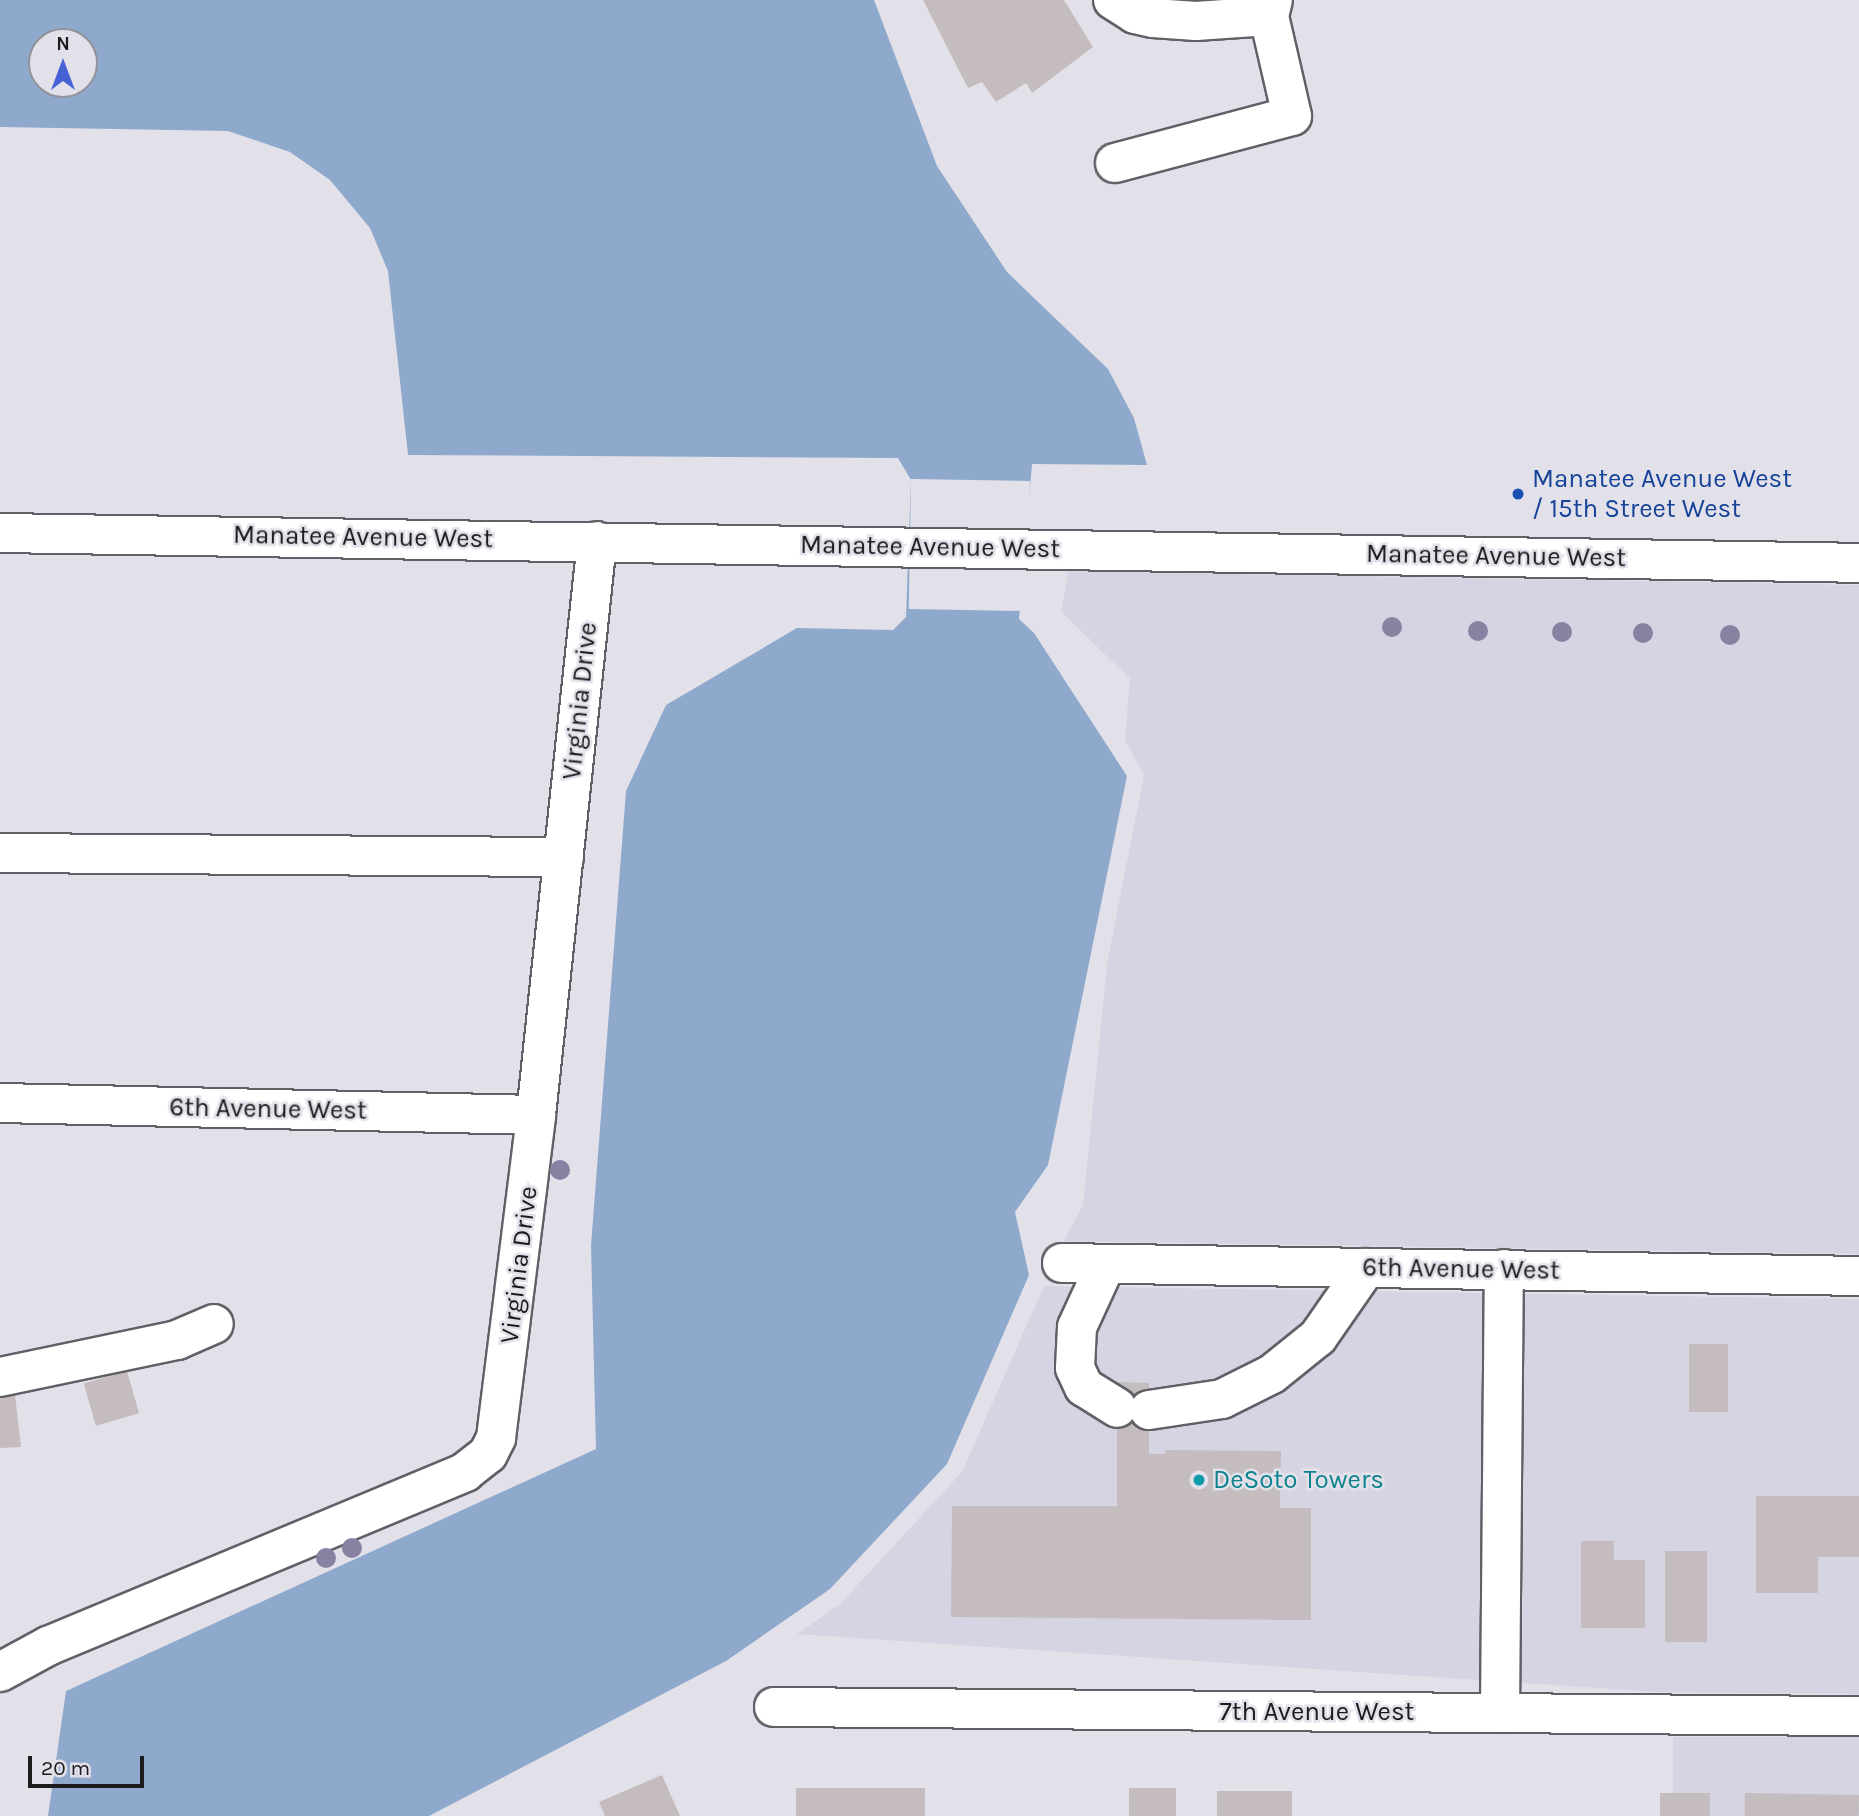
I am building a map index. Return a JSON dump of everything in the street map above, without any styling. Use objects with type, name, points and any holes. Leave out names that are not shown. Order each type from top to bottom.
[{"type":"street","points":[[1112,0],[1135,14],[1196,21],[1271,8],[1292,116],[1115,163]]},
{"type":"street","name":"Manatee Avenue West","points":[[0,533],[1859,563]]},
{"type":"street","name":"Virginia Drive","points":[[0,1672],[48,1646],[465,1472],[488,1454],[501,1420],[537,1115],[597,541]]},
{"type":"street","points":[[0,853],[564,857]]},
{"type":"street","name":"6th Avenue West","points":[[0,1103],[537,1115]]},
{"type":"street","name":"6th Avenue West","points":[[1062,1263],[1859,1276]]},
{"type":"street","points":[[1106,1264],[1077,1327],[1075,1368],[1084,1387],[1133,1409],[1222,1399],[1272,1374],[1318,1337],[1366,1268]]},
{"type":"street","points":[[1500,1713],[1504,1269]]},
{"type":"street","points":[[0,1377],[177,1340],[214,1324]]},
{"type":"street","name":"7th Avenue West","points":[[774,1707],[1859,1716]]},
{"type":"shaded area","points":[[1069,571],[1859,585],[1859,1254],[1064,1241],[1083,1205],[1107,964],[1144,775],[1125,740],[1130,679],[1061,611]]},
{"type":"shaded area","points":[[1044,1286],[1859,1299],[1859,1694],[1657,1692],[797,1634],[839,1605],[962,1472]]},
{"type":"shaded area","points":[[1673,1737],[1859,1737],[1859,1816],[1673,1816]]},
{"type":"water","points":[[0,0],[874,0],[937,166],[1007,272],[1108,369],[1134,418],[1147,465],[1032,464],[1019,619],[1034,633],[1127,776],[1048,1165],[1015,1212],[1029,1275],[947,1464],[830,1589],[726,1661],[429,1816],[48,1816],[66,1691],[596,1449],[591,1245],[626,791],[666,705],[797,628],[893,630],[906,617],[911,480],[898,458],[408,455],[388,271],[370,228],[330,180],[290,152],[228,131],[0,127]]},
{"type":"pier","points":[[911,479],[1030,481],[1028,611],[909,609]]},
{"type":"building","points":[[923,0],[1064,0],[1093,47],[1032,93],[1026,83],[996,102],[982,82],[968,88]]},
{"type":"building","points":[[1689,1344],[1728,1344],[1728,1412],[1689,1412]]},
{"type":"building","points":[[127,1371],[139,1413],[96,1426],[84,1383]]},
{"type":"building","name":"DeSoto Towers","points":[[1117,1382],[1149,1383],[1149,1454],[1165,1454],[1165,1450],[1281,1451],[1280,1508],[1311,1508],[1311,1620],[951,1617],[952,1506],[1117,1506]]},
{"type":"building","points":[[15,1395],[21,1447],[0,1448],[0,1396]]},
{"type":"building","points":[[1756,1496],[1859,1496],[1859,1557],[1818,1557],[1818,1593],[1756,1593]]},
{"type":"building","points":[[1581,1541],[1614,1541],[1614,1560],[1645,1560],[1645,1628],[1581,1628]]},
{"type":"building","points":[[1665,1551],[1707,1551],[1707,1642],[1665,1642]]},
{"type":"building","points":[[662,1775],[680,1816],[605,1816],[599,1802]]},
{"type":"building","points":[[796,1788],[925,1788],[925,1816],[796,1816]]},
{"type":"building","points":[[1129,1788],[1176,1788],[1176,1816],[1129,1816]]},
{"type":"building","points":[[1217,1791],[1292,1791],[1292,1816],[1217,1816]]},
{"type":"building","points":[[1660,1793],[1710,1793],[1710,1816],[1660,1816]]},
{"type":"building","points":[[1745,1793],[1859,1795],[1859,1816],[1745,1816]]},
{"type":"place","name":"Manatee Avenue West / 15th Street West","points":[[1518,494]]},
{"type":"place","name":"DeSoto Towers","points":[[1199,1480]]}]
